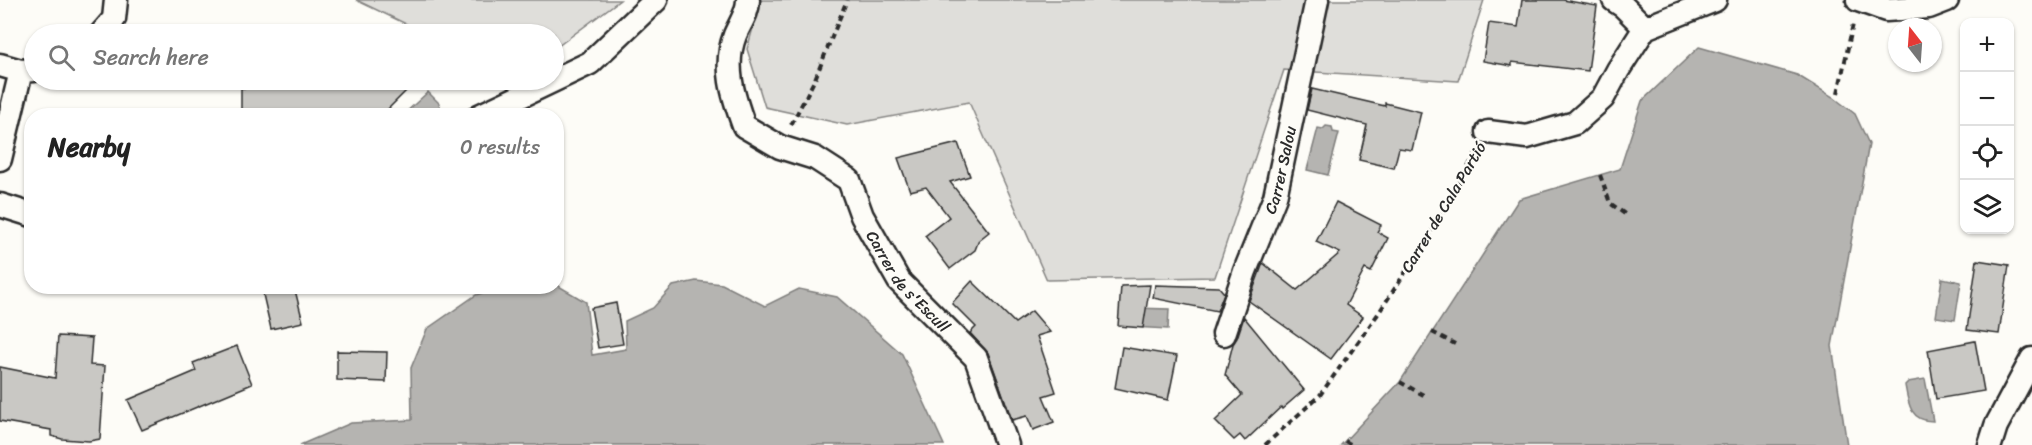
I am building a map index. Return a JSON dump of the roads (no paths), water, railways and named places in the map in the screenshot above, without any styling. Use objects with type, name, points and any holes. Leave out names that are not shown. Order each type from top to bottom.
[{"type":"street","points":[[110,24],[114,19],[116,0]]},
{"type":"street","points":[[564,75],[590,63],[656,0]]},
{"type":"street","name":"Carrer de s'Escull","points":[[748,0],[748,9],[735,36],[728,66],[744,126],[780,147],[815,158],[849,180],[862,216],[899,280],[976,358],[1007,445]]},
{"type":"street","name":"Carrer Salou","points":[[1224,334],[1245,271],[1275,197],[1317,0]]},
{"type":"street","points":[[1614,0],[1645,28],[1715,0]]},
{"type":"street","points":[[1858,0],[1886,10],[1929,7],[1947,0]]},
{"type":"street","name":"Carrer de Cala Partió","points":[[1488,132],[1527,137],[1575,123],[1603,98],[1645,28]]},
{"type":"street","points":[[0,159],[18,68]]},
{"type":"street","points":[[496,108],[533,90]]},
{"type":"street","points":[[0,205],[24,212]]},
{"type":"street","points":[[1990,445],[1996,426],[2032,358]]}]
